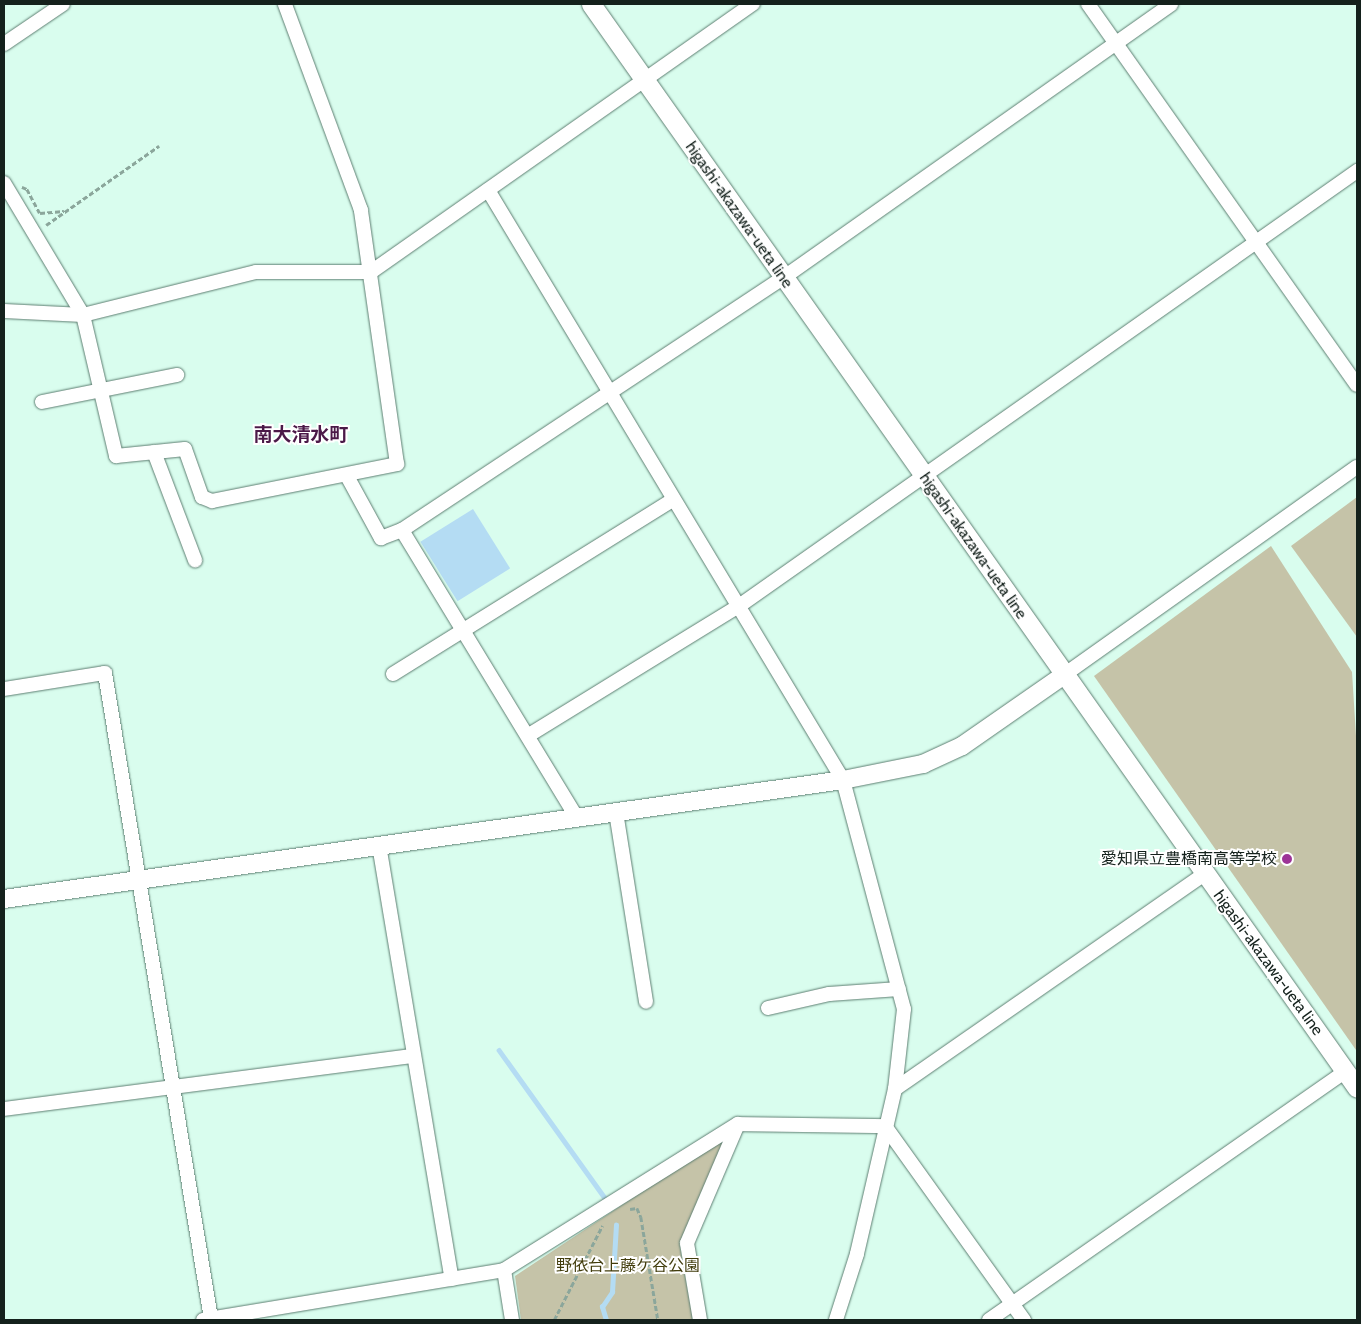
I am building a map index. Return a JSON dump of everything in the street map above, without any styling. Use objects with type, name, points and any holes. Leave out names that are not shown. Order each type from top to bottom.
[{"type":"main road","name":"higashi-akazawa-ueta line","points":[[590,4],[1357,1088]]},
{"type":"street","points":[[4,44],[63,4]]},
{"type":"street","points":[[4,183],[83,316],[116,456],[122,459],[154,452],[185,449],[202,497],[212,502],[347,476],[397,464],[371,272],[351,174],[285,4]]},
{"type":"street","points":[[4,311],[83,316],[256,272],[371,272],[753,4]]},
{"type":"street","points":[[1088,4],[1357,384]]},
{"type":"street","points":[[347,476],[380,538],[402,530],[783,278],[1171,4]]},
{"type":"street","points":[[528,735],[739,606],[924,478],[1357,171]]},
{"type":"street","points":[[488,190],[608,394],[739,606],[843,780],[904,1008],[903,1048],[895,1088],[857,1254],[836,1320]]},
{"type":"street","points":[[42,402],[176,375]]},
{"type":"street","points":[[154,452],[195,560]]},
{"type":"street","points":[[4,900],[843,780],[942,757],[1064,674],[1357,467]]},
{"type":"street","points":[[393,674],[672,500]]},
{"type":"street","points":[[402,530],[577,818]]},
{"type":"street","points":[[4,689],[105,673],[175,1087],[207,1320],[504,1270],[738,1124],[885,1126]]},
{"type":"street","points":[[616,812],[646,1002]]},
{"type":"street","points":[[379,845],[452,1279]]},
{"type":"street","points":[[895,1088],[1204,874]]},
{"type":"street","points":[[768,1008],[829,994],[899,989]]},
{"type":"street","points":[[4,1109],[413,1056]]},
{"type":"street","points":[[989,1320],[1346,1071]]},
{"type":"street","points":[[700,1320],[687,1243],[738,1124]]},
{"type":"street","points":[[885,1126],[1024,1320]]},
{"type":"street","points":[[504,1270],[512,1320]]},
{"type":"path","points":[[34,233],[158,146]]},
{"type":"path","points":[[4,183],[27,188],[40,212],[66,211]]},
{"type":"path","points":[[621,1214],[637,1208],[641,1217],[658,1320]]},
{"type":"path","points":[[554,1320],[592,1239],[608,1222]]},
{"type":"green space","points":[[1357,497],[1357,637],[1291,546]]},
{"type":"green space","name":"愛知県立豊橋南高等学校","points":[[1271,546],[1352,672],[1357,752],[1356,1050],[1094,676]]},
{"type":"green space","name":"野依台上藤ケ谷公園","points":[[729,1134],[680,1247],[693,1320],[521,1320],[515,1276]]},
{"type":"water","points":[[473,509],[510,568],[458,601],[420,542]]},
{"type":"waterway","points":[[499,1050],[607,1201]]},
{"type":"waterway","points":[[606,1320],[602,1307],[612,1292],[616,1225]]},
{"type":"place","name":"愛知県立豊橋南高等学校","points":[[1287,859]]},
{"type":"district","name":"南大清水町","points":[[301,435]]}]
